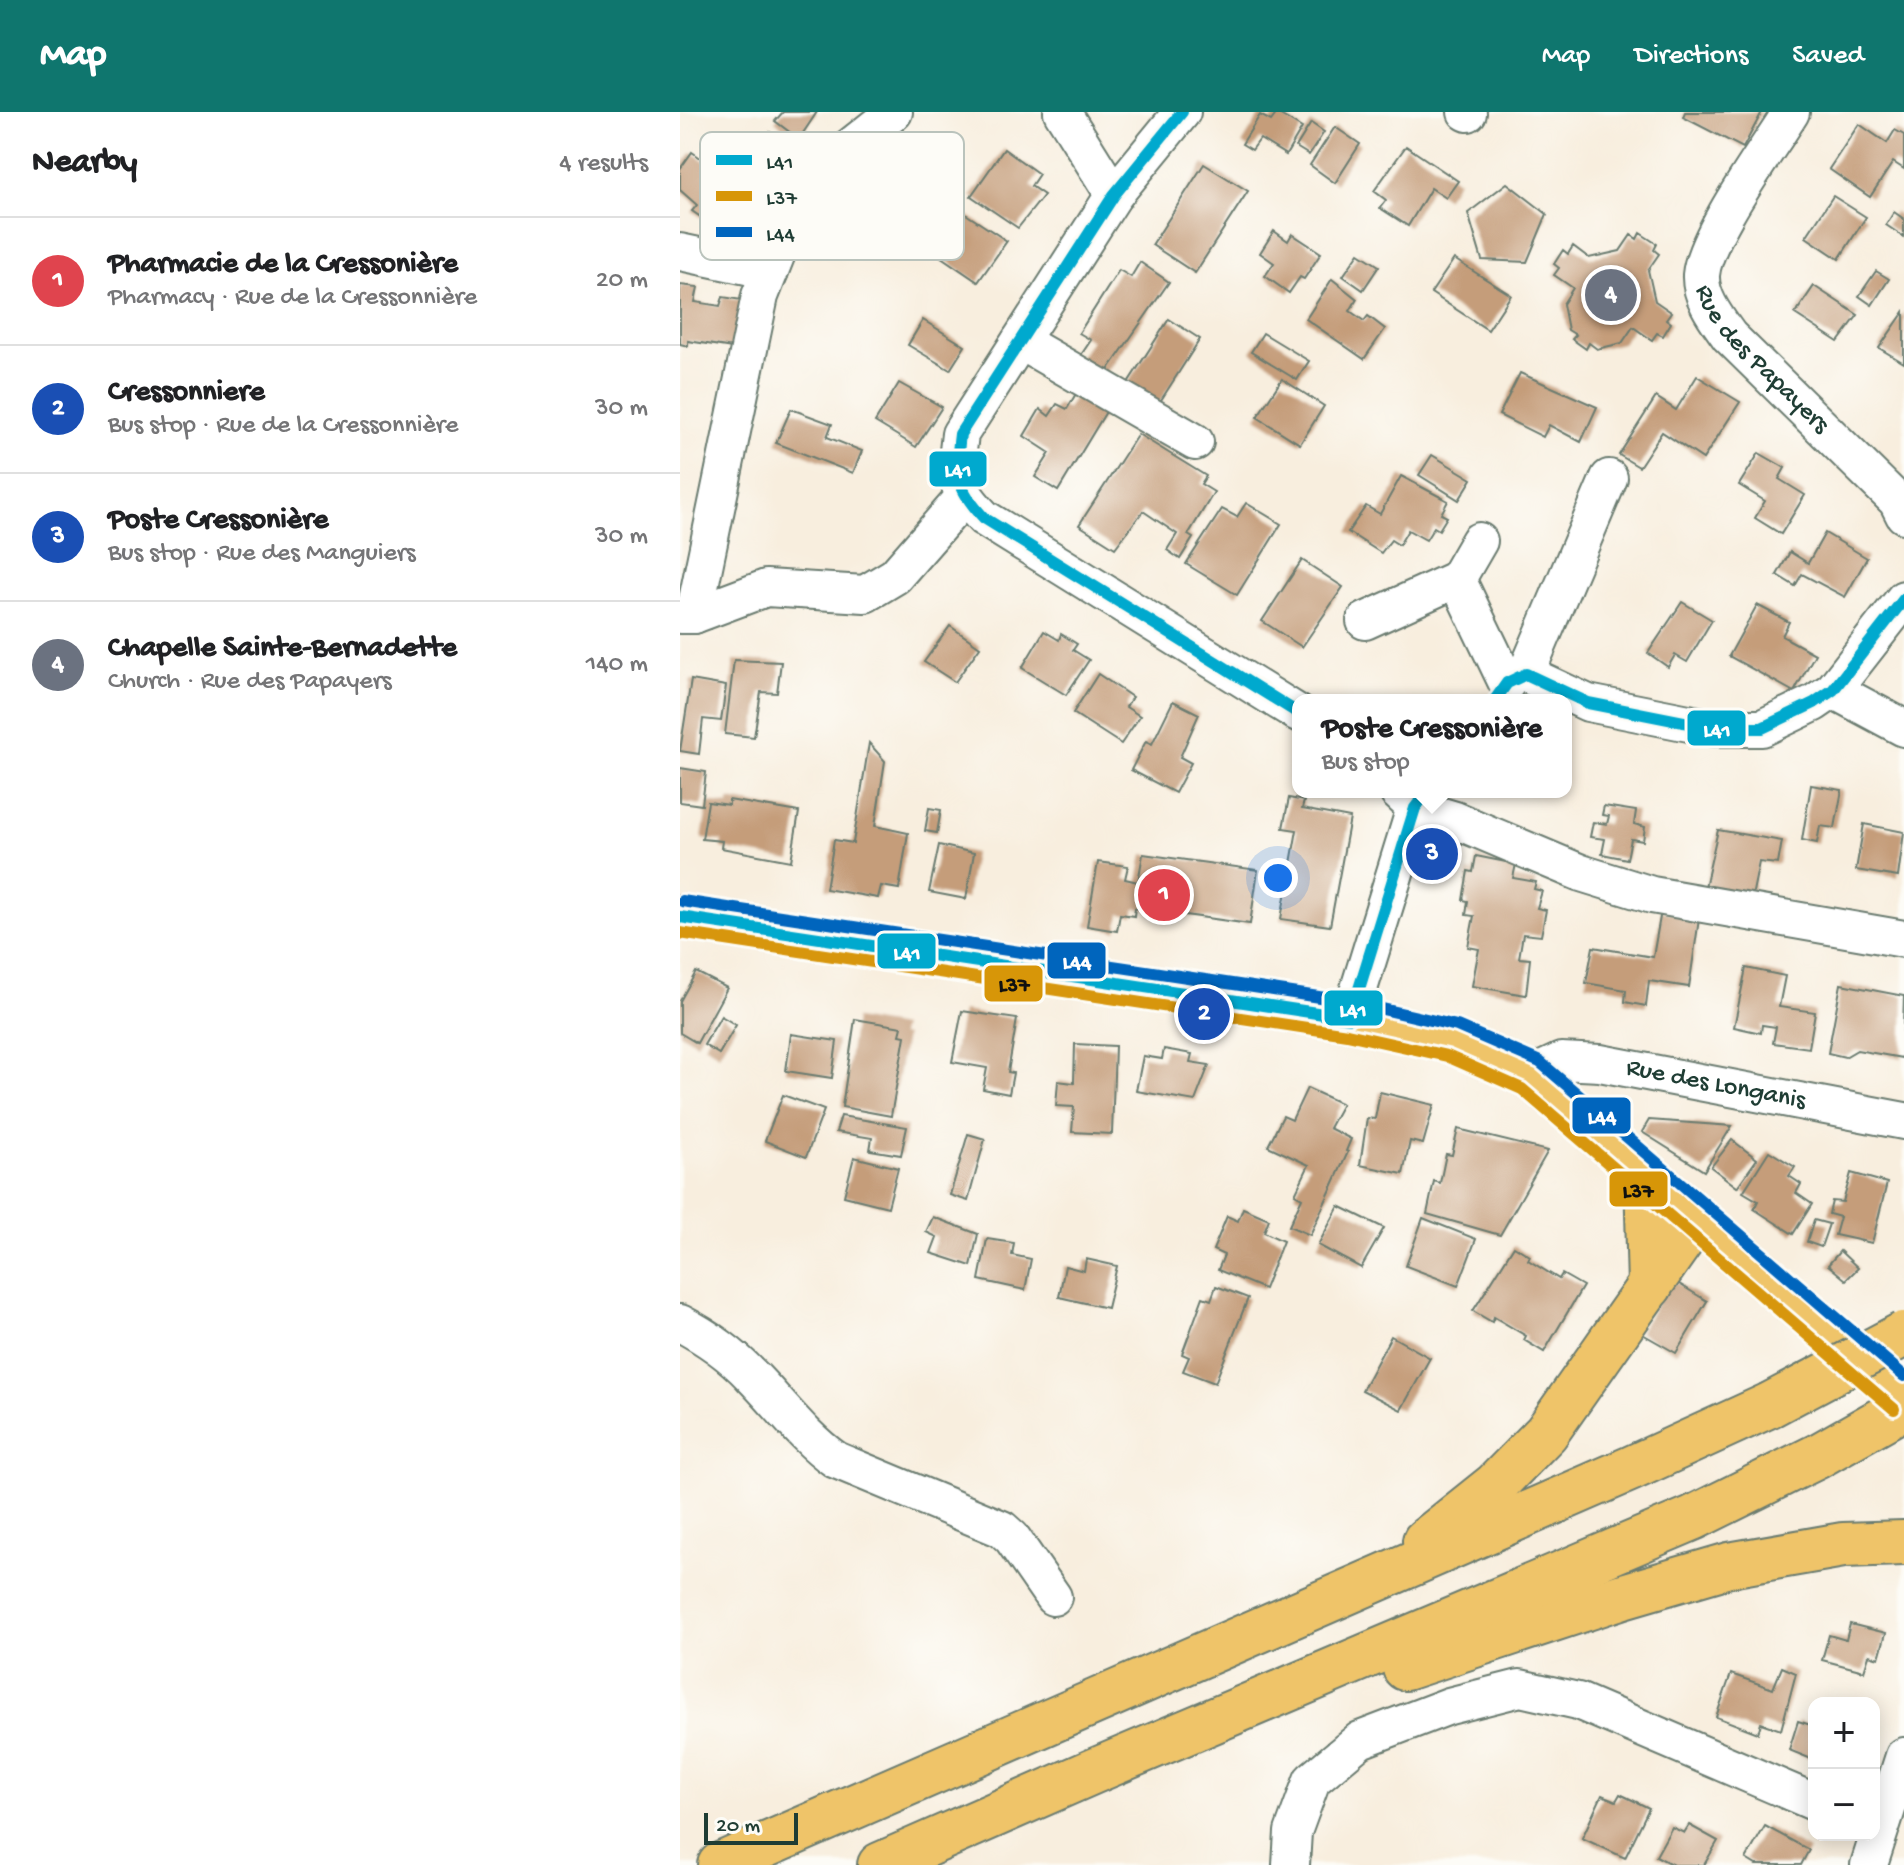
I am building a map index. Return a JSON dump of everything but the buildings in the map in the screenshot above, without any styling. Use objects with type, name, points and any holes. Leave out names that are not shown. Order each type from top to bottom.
[{"type":"main road","points":[[680,917],[1350,1018],[1452,1041],[1531,1075],[1904,1397]]},
{"type":"main road","points":[[1647,1176],[1650,1286]]},
{"type":"main road","points":[[1378,1579],[1495,1485],[1546,1433],[1697,1218]]},
{"type":"main road","points":[[720,1865],[1770,1405],[1904,1334]]},
{"type":"main road","points":[[880,1865],[1693,1518],[1818,1456],[1904,1407]]},
{"type":"main road","points":[[1092,1772],[1623,1596],[1729,1565],[1843,1545],[1904,1543]]},
{"type":"street","points":[[869,132],[894,112]]},
{"type":"street","points":[[1062,112],[1114,195]]},
{"type":"street","points":[[1182,112],[1114,195],[960,434],[956,469],[964,497],[984,518],[1292,709]]},
{"type":"street","name":"Rue des Papayers","points":[[1791,112],[1711,241],[1701,276],[1709,309],[1729,336],[1902,502]]},
{"type":"street","points":[[680,252],[700,256]]},
{"type":"street","points":[[718,260],[770,271]]},
{"type":"street","points":[[687,615],[760,296],[774,260]]},
{"type":"street","points":[[1020,341],[1195,442]]},
{"type":"street","points":[[1509,686],[1609,478]]},
{"type":"street","points":[[687,615],[766,588],[865,594],[895,576],[964,497]]},
{"type":"street","points":[[1365,621],[1457,579],[1479,541]]},
{"type":"street","points":[[1457,579],[1509,686]]},
{"type":"street","points":[[1572,700],[1714,728],[1762,728],[1814,703],[1833,690],[1904,599]]},
{"type":"street","points":[[1509,686],[1546,694]]},
{"type":"street","points":[[1833,690],[1904,728]]},
{"type":"street","points":[[1350,1018],[1414,798]]},
{"type":"street","points":[[1416,798],[1581,873],[1652,895],[1904,939]]},
{"type":"street","name":"Rue des Longanis","points":[[1531,1075],[1561,1061],[1600,1063],[1904,1121]]},
{"type":"street","points":[[680,1323],[727,1353],[814,1442],[836,1460],[1002,1529],[1012,1538],[1053,1597]]},
{"type":"street","points":[[1291,1865],[1293,1832],[1312,1780],[1360,1740],[1449,1706],[1520,1688],[1578,1701],[1808,1799]]},
{"type":"street","points":[[1880,1820],[1904,1756]]},
{"type":"street","points":[[1869,1865],[1874,1841]]},
{"type":"transit line","name":"L41","points":[[1182,112],[1114,195],[960,434],[958,470],[963,489],[984,518],[1292,709]]},
{"type":"transit line","name":"L41","points":[[1572,696],[1588,703],[1714,728],[1762,728],[1814,703],[1833,690],[1904,599]]},
{"type":"transit line","name":"L41","points":[[1499,694],[1507,683],[1526,674],[1569,694]]},
{"type":"transit line","name":"L41","points":[[680,917],[1350,1018],[1415,808],[1422,798]]},
{"type":"transit line","name":"L44","points":[[682,901],[1352,1002],[1457,1026],[1540,1062],[1904,1376]]},
{"type":"transit line","name":"L37","points":[[680,933],[1347,1034],[1447,1056],[1522,1089],[1894,1409]]},
{"type":"place","name":"Chapelle Sainte-Bernadette","points":[[1611,295]]},
{"type":"place","name":"Poste Cressonière","points":[[1432,854]]},
{"type":"place","name":"Pharmacie de la Cressonière","points":[[1164,895]]},
{"type":"place","name":"Cressonniere","points":[[1204,1014]]}]
